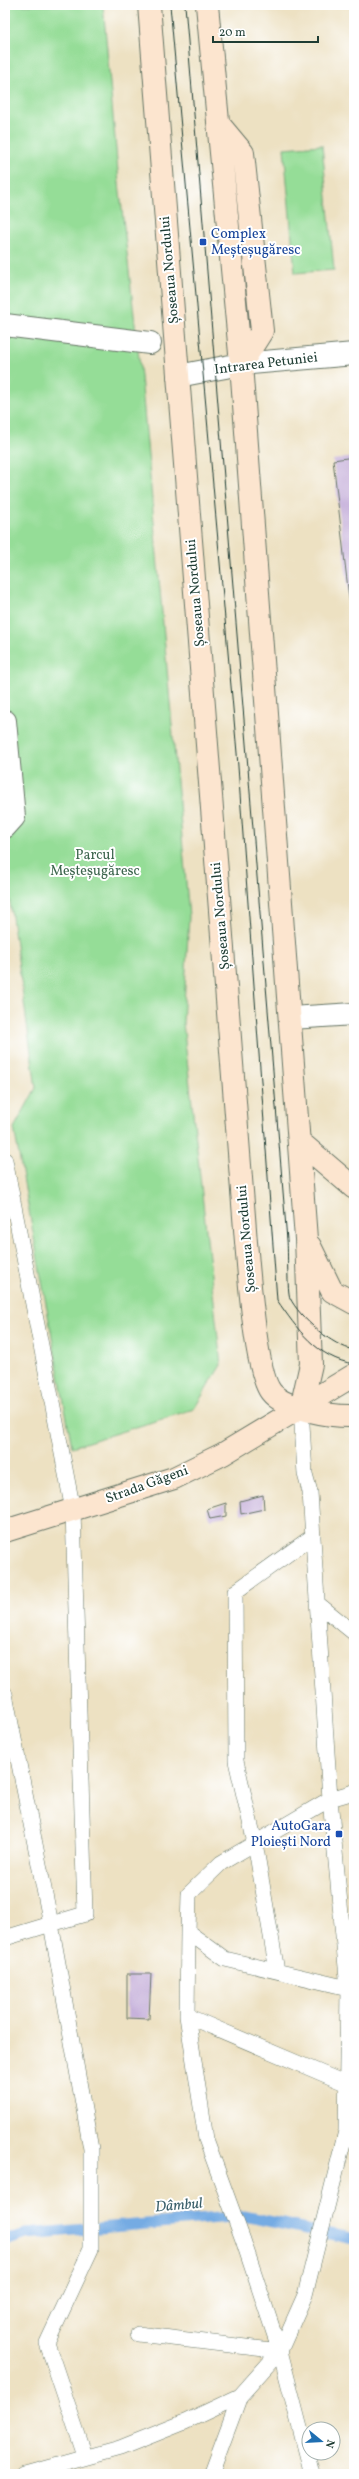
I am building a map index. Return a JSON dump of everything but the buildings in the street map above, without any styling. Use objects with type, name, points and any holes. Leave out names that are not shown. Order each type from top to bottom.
[{"type":"main road","name":"Șoseaua Nordului","points":[[149,5],[246,1242],[258,1346],[264,1380],[270,1392],[280,1400],[301,1408]]},
{"type":"main road","points":[[207,5],[218,123],[243,153],[262,331],[241,364],[291,1018],[306,1239],[312,1364],[301,1408],[340,1417],[354,1416]]},
{"type":"main road","points":[[299,1141],[354,1188]]},
{"type":"main road","points":[[306,1239],[332,1291],[354,1303]]},
{"type":"main road","name":"Strada Găgeni","points":[[5,1531],[174,1478],[222,1454],[354,1375]]},
{"type":"street","points":[[5,325],[150,343]]},
{"type":"street","name":"Intrarea Petuniei","points":[[178,376],[241,364],[354,354]]},
{"type":"street","points":[[5,721],[14,817],[5,827]]},
{"type":"street","points":[[291,1018],[354,1014]]},
{"type":"lane","points":[[5,1160],[7,1185],[73,1510],[85,1914],[5,1938]]},
{"type":"lane","points":[[211,2474],[240,2396],[280,2351],[305,2295],[346,2131],[351,1987],[330,1799],[317,1603],[301,1408]]},
{"type":"lane","points":[[277,1971],[255,1843],[236,1761],[235,1592],[312,1536]]},
{"type":"lane","points":[[317,1603],[354,1634]]},
{"type":"lane","points":[[5,1694],[51,1924],[91,2149],[91,2249],[47,2343],[85,2456]]},
{"type":"lane","points":[[312,2474],[280,2351],[243,2240],[206,2139],[187,2016],[189,1894],[221,1863],[330,1799],[354,1792]]},
{"type":"lane","points":[[188,1932],[225,1959],[351,1987]]},
{"type":"lane","points":[[187,2016],[347,2084]]},
{"type":"lane","points":[[138,2334],[280,2351]]},
{"type":"lane","points":[[26,2474],[134,2442],[185,2422],[240,2396]]},
{"type":"green space","name":"Parcul Meșteșugăresc","points":[[5,5],[103,5],[119,183],[141,376],[189,916],[183,1023],[221,1365],[194,1409],[72,1447],[14,1128],[36,1088],[5,867]]},
{"type":"green space","points":[[322,145],[334,270],[295,273],[284,148]]},
{"type":"waterway","name":"Dâmbul","points":[[5,2241],[26,2234],[244,2216],[354,2239]]},
{"type":"tram line","points":[[170,5],[237,753],[277,1300],[309,1341],[329,1356],[354,1364]]},
{"type":"tram line","points":[[185,5],[287,1240],[289,1294],[290,1298],[301,1314],[318,1330],[336,1343],[354,1350]]},
{"type":"place","name":"Complex Meșteșugăresc","points":[[203,242]]},
{"type":"place","name":"AutoGara Ploiești Nord","points":[[339,1834]]}]
